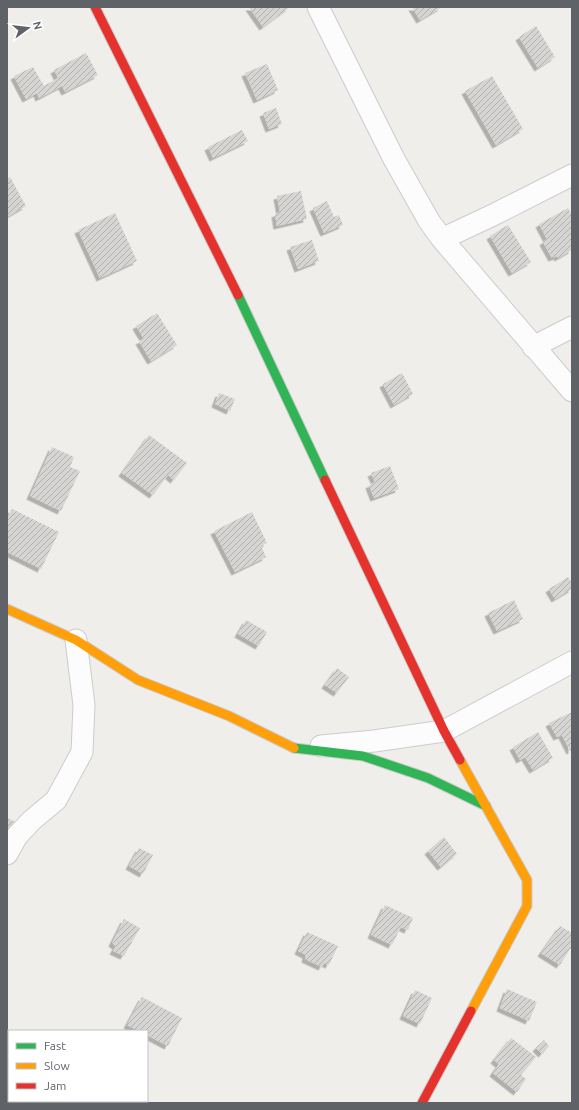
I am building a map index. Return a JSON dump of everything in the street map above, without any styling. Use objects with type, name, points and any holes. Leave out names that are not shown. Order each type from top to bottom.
[{"type":"street","points":[[95,7],[246,312],[444,731],[527,880],[527,906],[422,1103]]},
{"type":"street","points":[[318,7],[394,159],[429,221],[442,239],[572,390]]},
{"type":"street","points":[[442,239],[572,175]]},
{"type":"street","points":[[534,347],[572,327]]},
{"type":"street","points":[[7,608],[76,640],[138,680],[229,716],[296,749],[363,756],[428,778],[486,806]]},
{"type":"street","points":[[7,854],[17,836],[31,821],[56,800],[82,752],[84,706],[76,640]]},
{"type":"street","points":[[296,749],[374,741],[444,731],[572,662]]},
{"type":"building","points":[[249,7],[290,7],[263,27]]},
{"type":"building","points":[[412,7],[442,7],[420,20]]},
{"type":"building","points":[[536,26],[555,57],[538,68],[519,37]]},
{"type":"building","points":[[86,53],[98,75],[65,92],[62,86],[39,98],[37,93],[26,99],[14,76],[33,67],[44,86],[58,78],[54,70]]},
{"type":"building","points":[[267,64],[278,90],[257,100],[245,73]]},
{"type":"building","points":[[492,76],[523,129],[496,145],[465,91]]},
{"type":"building","points":[[276,108],[282,124],[269,129],[263,113]]},
{"type":"building","points":[[242,130],[248,141],[213,158],[208,147]]},
{"type":"building","points":[[10,177],[26,206],[7,217],[7,179]]},
{"type":"building","points":[[301,191],[307,219],[277,226],[275,214],[280,212],[277,196]]},
{"type":"building","points":[[327,201],[334,217],[339,215],[343,225],[324,233],[313,208]]},
{"type":"building","points":[[568,208],[572,215],[572,250],[558,258],[557,256],[552,258],[543,242],[547,239],[539,224]]},
{"type":"building","points":[[115,213],[137,261],[100,278],[78,230]]},
{"type":"building","points":[[508,225],[531,262],[512,273],[490,236]]},
{"type":"building","points":[[312,240],[319,261],[298,269],[290,247]]},
{"type":"building","points":[[157,313],[177,345],[151,361],[139,341],[144,339],[136,326]]},
{"type":"building","points":[[402,373],[413,394],[394,405],[383,384]]},
{"type":"building","points":[[219,393],[235,399],[230,411],[215,404]]},
{"type":"building","points":[[149,435],[187,463],[174,480],[168,475],[153,495],[122,473]]},
{"type":"building","points":[[52,447],[74,457],[70,467],[80,471],[61,511],[30,496]]},
{"type":"building","points":[[390,466],[399,489],[374,498],[369,485],[375,482],[371,473]]},
{"type":"building","points":[[12,509],[59,532],[41,569],[7,552],[7,519]]},
{"type":"building","points":[[252,512],[267,543],[261,546],[266,557],[235,572],[214,531]]},
{"type":"building","points":[[568,577],[572,583],[572,589],[555,599],[549,589]]},
{"type":"building","points":[[514,600],[523,619],[497,631],[488,613]]},
{"type":"building","points":[[246,620],[267,632],[259,646],[238,634]]},
{"type":"building","points":[[337,668],[349,677],[337,693],[325,685]]},
{"type":"building","points":[[572,712],[572,750],[570,751],[562,735],[557,737],[549,723]]},
{"type":"building","points":[[538,732],[553,758],[533,770],[525,757],[520,760],[513,747]]},
{"type":"building","points":[[7,818],[16,822],[7,841]]},
{"type":"building","points":[[444,837],[457,854],[441,867],[428,851]]},
{"type":"building","points":[[139,848],[153,855],[143,874],[129,866]]},
{"type":"building","points":[[385,905],[413,918],[408,930],[401,927],[392,945],[371,935]]},
{"type":"building","points":[[124,919],[140,928],[124,956],[113,951],[116,946],[112,943]]},
{"type":"building","points":[[560,926],[572,933],[572,946],[560,965],[541,953]]},
{"type":"building","points":[[307,932],[338,946],[329,965],[324,963],[322,967],[305,959],[306,955],[298,951]]},
{"type":"building","points":[[507,989],[537,1002],[529,1021],[500,1008]]},
{"type":"building","points":[[415,990],[432,998],[420,1024],[403,1016]]},
{"type":"building","points":[[142,997],[182,1018],[168,1046],[148,1036],[148,1030],[137,1030],[127,1025]]},
{"type":"building","points":[[511,1038],[536,1057],[521,1075],[526,1079],[517,1092],[493,1073],[499,1064],[494,1060]]},
{"type":"building","points":[[544,1040],[549,1046],[542,1054],[536,1048]]},
{"type":"traffic: fast","points":[[238,295],[325,480]]},
{"type":"traffic: fast","points":[[294,748],[363,756],[428,778],[486,806]]},
{"type":"traffic: slow","points":[[7,609],[76,640],[138,680],[229,716],[294,748]]},
{"type":"traffic: slow","points":[[460,760],[527,880],[527,906],[471,1011]]},
{"type":"traffic: jam","points":[[95,7],[238,295]]},
{"type":"traffic: jam","points":[[325,480],[444,731],[460,760]]},
{"type":"traffic: jam","points":[[422,1103],[471,1011]]}]
